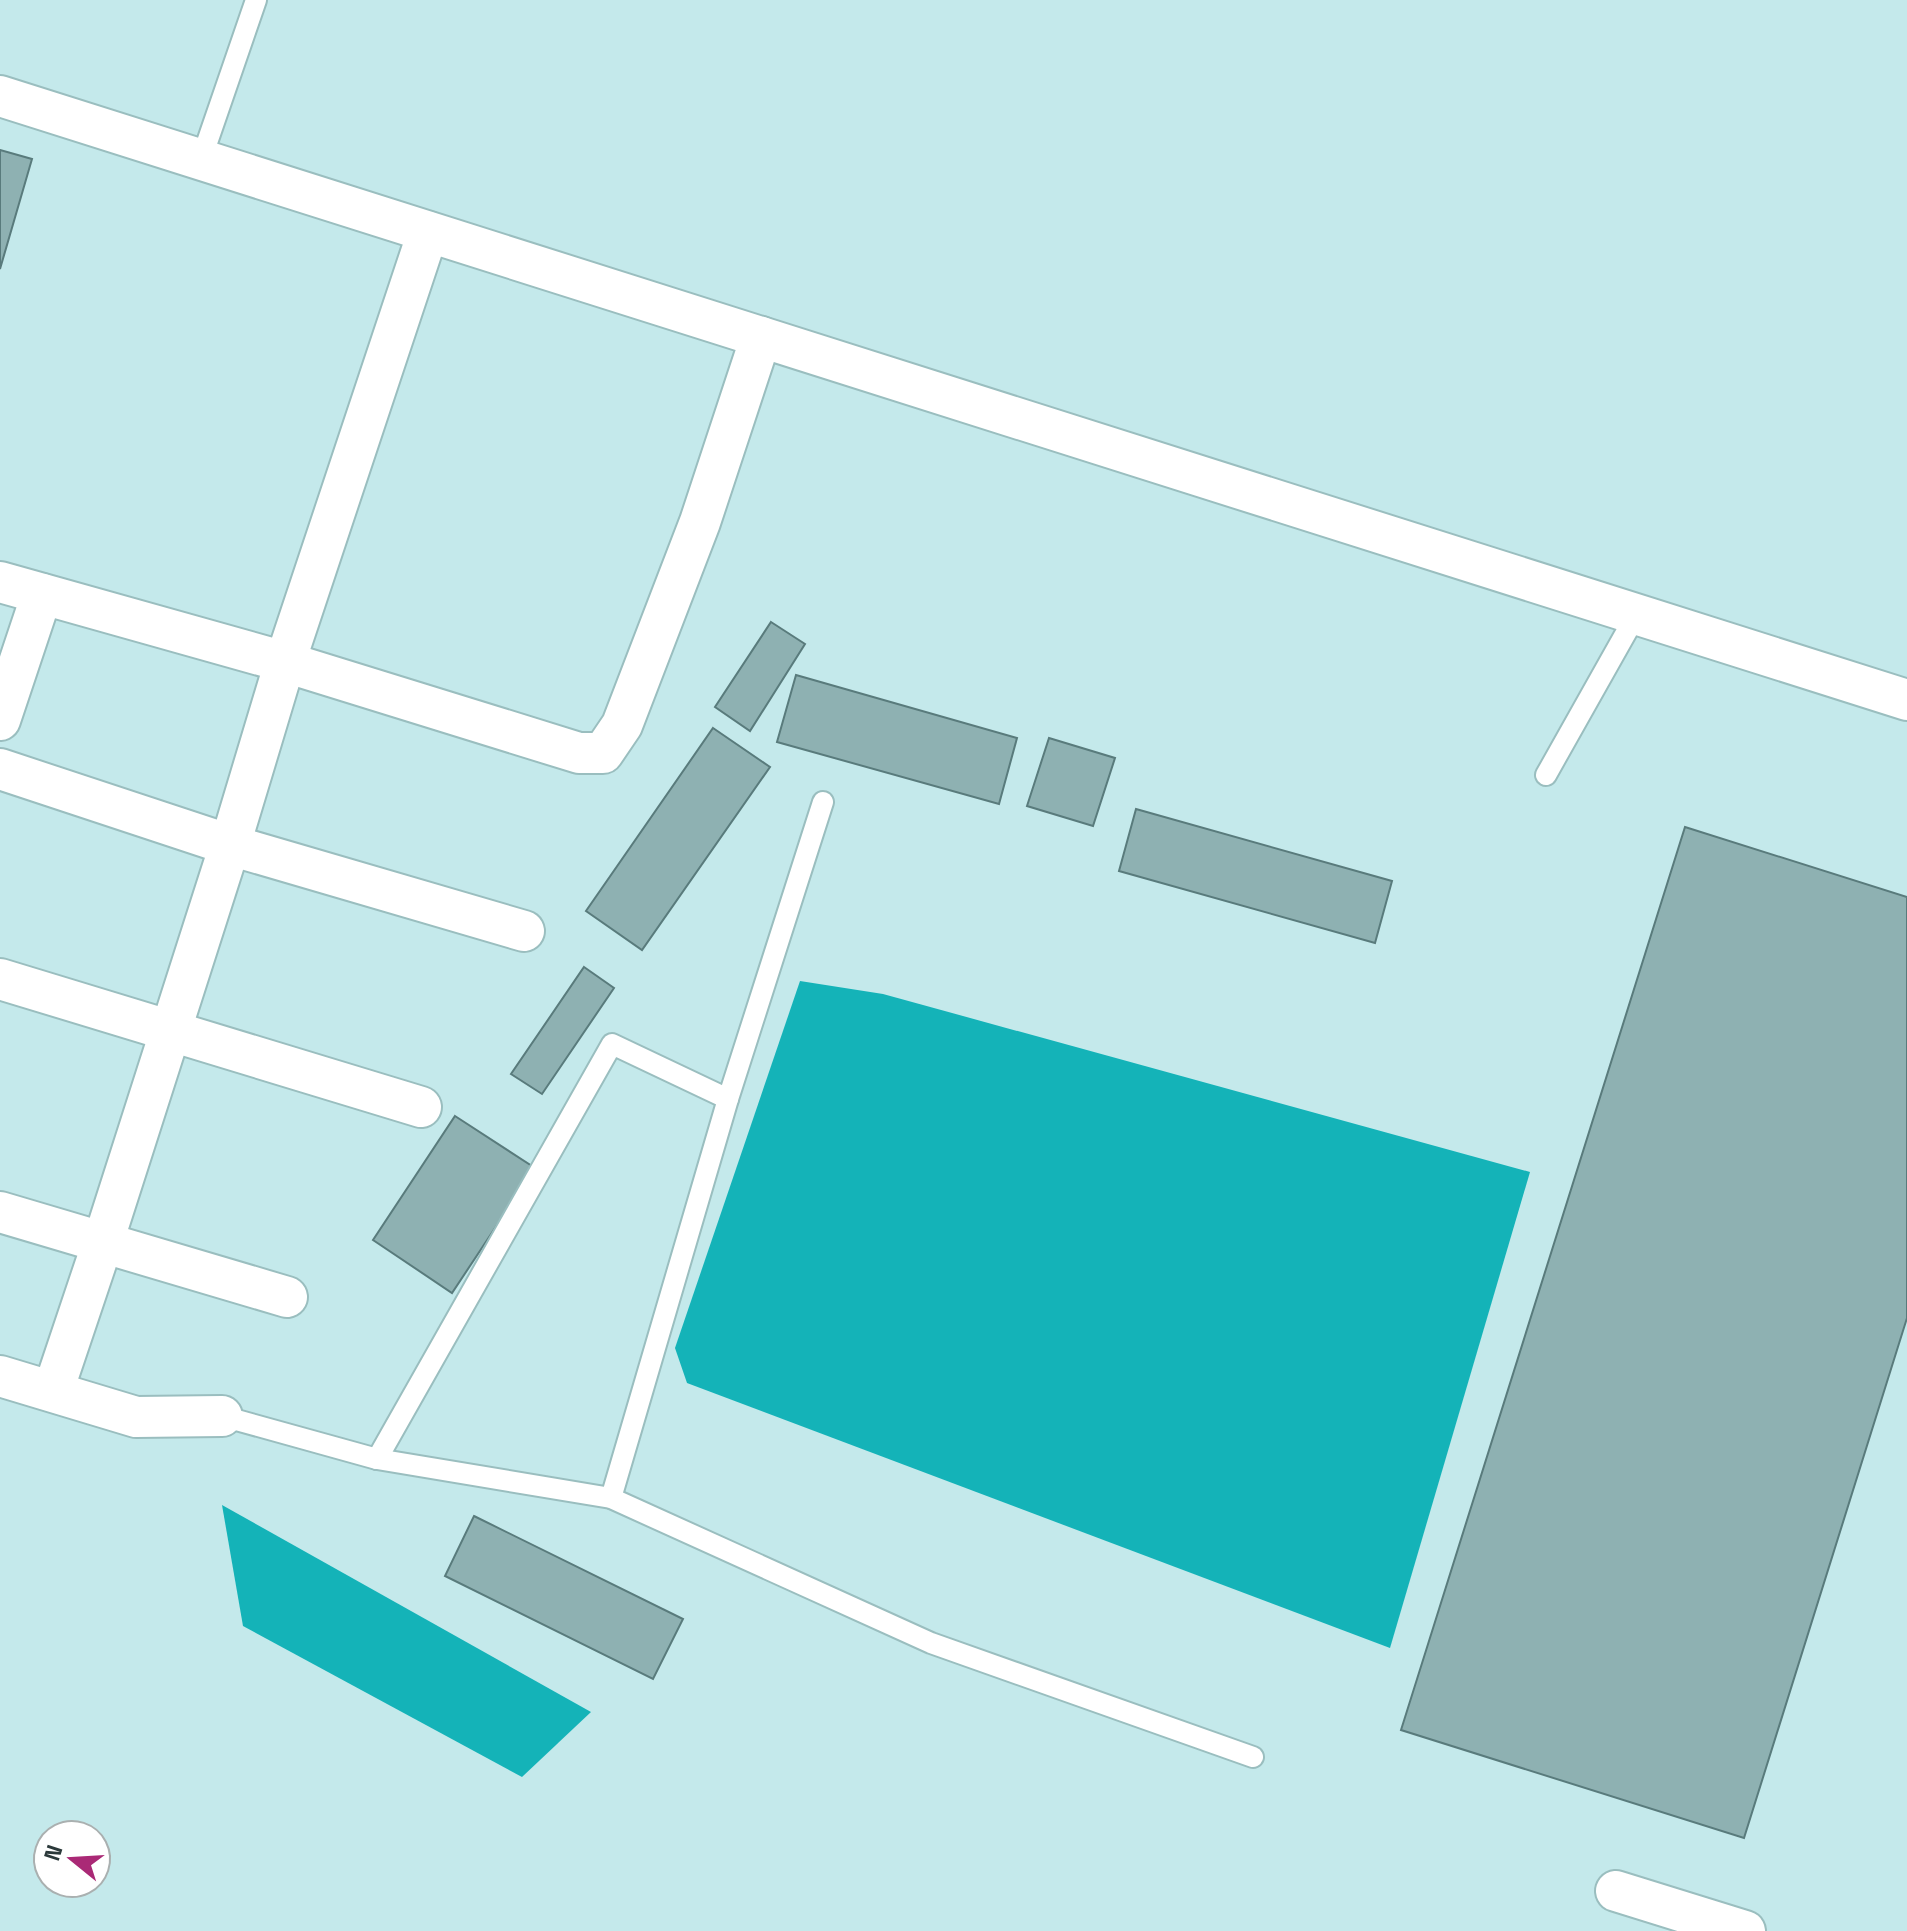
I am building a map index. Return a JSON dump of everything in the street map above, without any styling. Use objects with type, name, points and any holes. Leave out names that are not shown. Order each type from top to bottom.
[{"type":"street","points":[[0,96],[1907,700]]},
{"type":"street","points":[[53,1391],[230,845],[285,662],[428,232]]},
{"type":"street","points":[[0,582],[285,662],[579,753],[603,753],[622,725],[689,551],[761,337]]},
{"type":"street","points":[[0,720],[42,594]]},
{"type":"street","points":[[0,769],[230,845],[524,931]]},
{"type":"street","points":[[0,979],[421,1107]]},
{"type":"street","points":[[0,1212],[287,1297]]},
{"type":"street","points":[[0,1376],[136,1417],[222,1416]]},
{"type":"street","points":[[1616,1891],[1745,1931]]},
{"type":"lane","points":[[201,160],[256,0]]},
{"type":"lane","points":[[1546,775],[1636,615]]},
{"type":"lane","points":[[611,1498],[728,1099],[823,802]]},
{"type":"lane","points":[[377,1459],[612,1044],[728,1099]]},
{"type":"lane","points":[[222,1416],[377,1459],[611,1498],[931,1643],[1253,1757]]},
{"type":"water","points":[[800,981],[883,994],[1530,1172],[1390,1648],[687,1383],[675,1348]]},
{"type":"water","points":[[222,1505],[591,1712],[522,1777],[243,1626]]},
{"type":"building","points":[[0,150],[32,159],[0,269]]},
{"type":"building","points":[[771,622],[805,644],[750,731],[715,707]]},
{"type":"building","points":[[796,675],[1017,738],[999,804],[777,742]]},
{"type":"building","points":[[713,728],[770,767],[642,950],[586,911]]},
{"type":"building","points":[[1049,738],[1115,758],[1093,826],[1027,806]]},
{"type":"building","points":[[1136,809],[1392,881],[1375,943],[1119,871]]},
{"type":"building","points":[[1685,827],[1907,897],[1907,1318],[1744,1838],[1401,1730]]},
{"type":"building","points":[[584,967],[614,988],[542,1094],[511,1074]]},
{"type":"building","points":[[455,1116],[535,1168],[452,1293],[373,1240]]},
{"type":"building","points":[[474,1516],[683,1619],[653,1679],[445,1576]]}]
